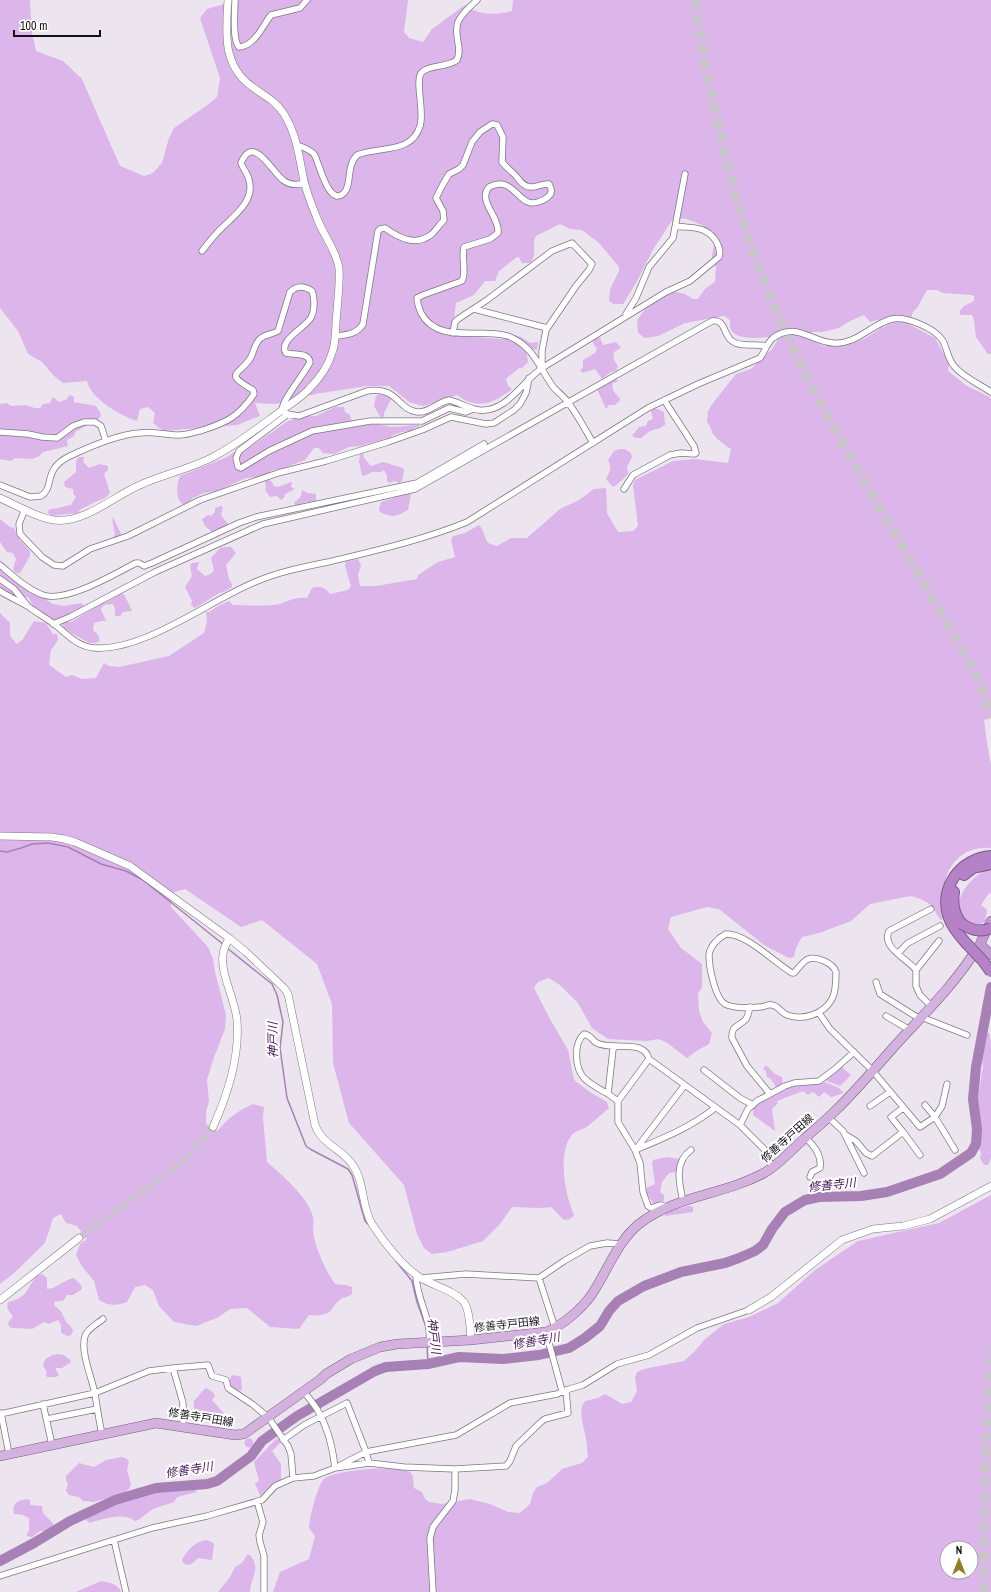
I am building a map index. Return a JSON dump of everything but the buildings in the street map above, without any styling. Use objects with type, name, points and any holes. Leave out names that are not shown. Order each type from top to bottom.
[{"type":"highway","points":[[990,862],[974,860],[963,866],[951,882],[947,893],[947,911],[951,923],[957,933],[991,972]]},
{"type":"highway","points":[[990,862],[968,871],[956,885],[953,896],[955,914],[962,924],[972,930],[978,931],[991,928]]},
{"type":"highway","points":[[990,954],[980,944],[991,921]]},
{"type":"main road","name":"修善寺戸田線","points":[[0,1456],[156,1423],[244,1434],[306,1395],[326,1374],[366,1352],[397,1344],[471,1340],[546,1332],[555,1328],[576,1311],[590,1296],[596,1288],[613,1256],[638,1225],[667,1207],[735,1186],[760,1175],[772,1167],[823,1119],[910,1030],[955,980],[969,962],[980,944]]},
{"type":"street","points":[[228,0],[226,28],[227,46],[231,58],[244,80],[279,107],[293,133],[298,145],[305,183],[317,220],[335,253],[339,276],[336,336],[332,354],[326,368],[309,390],[238,451],[236,458],[238,467],[242,468],[274,448],[312,431],[370,421],[422,421],[449,408],[466,412],[473,409]]},
{"type":"street","points":[[235,0],[236,42],[240,47],[255,37],[272,15],[300,8],[307,0]]},
{"type":"street","points":[[298,145],[314,154],[328,189],[331,193],[340,195],[346,190],[350,167],[357,155],[404,145],[412,140],[417,133],[421,120],[422,107],[418,85],[420,76],[428,69],[452,63],[457,60],[459,52],[457,32],[458,22],[477,0]]},
{"type":"street","points":[[336,336],[356,332],[363,324],[378,231],[386,228],[400,238],[416,240],[426,238],[433,234],[444,220],[444,213],[436,198],[449,174],[459,169],[463,165],[468,148],[480,132],[492,124],[497,125],[503,137],[502,162],[504,165],[515,174],[518,181],[524,186],[530,188],[543,184],[549,184],[551,192],[549,196],[541,201],[532,203],[523,200],[508,185],[492,185],[486,189],[484,192],[484,197],[497,222],[498,233],[490,239],[464,247],[462,253],[464,270],[462,281],[423,295],[417,300],[420,310],[426,321],[439,329],[453,333],[495,333],[507,336],[525,346],[537,359],[554,387],[567,402],[593,443]]},
{"type":"street","points":[[202,251],[246,202],[250,186],[249,179],[240,163],[248,152],[254,152],[260,155],[284,181],[291,184],[305,183]]},
{"type":"street","points":[[625,316],[636,298],[649,267],[673,238],[685,174]]},
{"type":"street","points":[[285,412],[298,416],[373,390],[390,393],[407,408],[415,411],[426,410],[449,400],[473,409],[488,410],[501,406],[529,378],[542,368],[676,286],[690,281],[719,258],[720,254],[717,243],[705,230],[676,226]]},
{"type":"street","points":[[453,333],[455,322],[552,251],[572,243],[591,262],[591,268],[576,286],[547,328],[542,351],[542,368]]},
{"type":"street","points":[[0,485],[30,497],[42,496],[46,491],[52,470],[59,462],[106,441],[140,432],[186,435],[220,424],[236,416],[254,394],[253,390],[237,380],[237,372],[249,361],[259,339],[262,336],[276,333],[280,329],[290,292],[297,288],[305,287],[312,291],[314,295],[314,305],[311,318],[288,340],[284,345],[284,349],[286,353],[307,356],[310,362],[298,383],[284,402],[285,412]]},
{"type":"street","points":[[474,309],[547,328]]},
{"type":"street","points":[[0,591],[28,607],[53,624],[71,639],[88,647],[110,648],[137,640],[156,633],[229,594],[256,582],[285,572],[381,548],[462,524],[648,408],[740,365],[754,362],[764,354],[766,346],[773,338],[793,331],[834,343],[862,336],[882,322],[902,318],[915,322],[940,337],[954,366],[991,392]]},
{"type":"street","points":[[53,624],[70,617],[155,572],[263,524],[390,495],[417,485],[712,320],[721,322],[728,336],[733,342],[738,344],[759,344],[766,346]]},
{"type":"street","points":[[25,510],[19,524],[20,534],[49,562],[57,566],[63,566],[90,549],[128,536],[200,500],[278,473],[326,461],[388,442],[422,430],[451,417],[486,424],[494,423],[514,410],[520,404],[526,393],[529,378]]},
{"type":"street","points":[[624,489],[633,475],[670,454],[694,454],[696,452],[694,446],[664,400]]},
{"type":"street","points":[[0,498],[43,517],[54,520],[67,520],[101,507],[128,490],[148,481],[212,457],[285,412]]},
{"type":"street","points":[[0,432],[57,438],[73,426],[92,421],[101,426],[106,441]]},
{"type":"street","points":[[0,565],[37,592],[48,596],[61,596],[88,586],[136,563],[139,562],[144,566],[152,563],[239,523],[256,517],[417,485],[484,444]]},
{"type":"street","points":[[0,579],[14,590],[28,607]]},
{"type":"street","points":[[0,836],[52,837],[75,842],[130,866],[229,938],[284,988],[288,994],[313,1118],[318,1134],[352,1162],[356,1169],[371,1222],[403,1262],[419,1276],[454,1294],[463,1301],[467,1310],[471,1340]]},
{"type":"street","points":[[916,970],[888,943],[888,934],[889,931],[931,909]]},
{"type":"street","points":[[898,953],[908,943],[940,926]]},
{"type":"street","points":[[726,934],[736,936],[758,948],[792,973],[794,973],[806,960],[810,958],[824,961],[832,966],[836,972],[834,994],[830,1002],[819,1013],[807,1016],[786,1015],[777,1006],[773,1005],[750,1007],[727,1005],[721,1001],[716,993],[709,955],[716,942],[726,934]]},
{"type":"street","points":[[213,1127],[227,1094],[235,1056],[237,1020],[233,998],[223,967],[223,953],[229,938]]},
{"type":"street","points":[[931,1006],[920,994],[916,986],[916,970],[939,941]]},
{"type":"street","points":[[876,982],[880,994],[920,1018],[967,1035]]},
{"type":"street","points":[[750,1007],[747,1018],[734,1028],[732,1038],[747,1066],[770,1094]]},
{"type":"street","points":[[819,1013],[830,1029],[872,1070],[920,1127],[935,1117],[942,1106],[947,1084]]},
{"type":"street","points":[[886,1016],[910,1030]]},
{"type":"street","points":[[618,1101],[590,1083],[581,1074],[576,1051],[579,1041],[584,1034],[595,1042],[602,1044],[643,1049],[648,1053],[649,1059],[684,1086],[740,1125],[764,1149],[772,1167]]},
{"type":"street","points":[[608,1094],[612,1052],[616,1046]]},
{"type":"street","points":[[740,1125],[748,1109],[753,1104],[785,1086],[794,1083],[819,1081],[836,1069],[854,1052]]},
{"type":"street","points":[[649,1059],[618,1101],[618,1122],[636,1150],[640,1163],[643,1192],[648,1206],[651,1208],[660,1205],[667,1207]]},
{"type":"street","points":[[704,1070],[740,1098],[753,1104]]},
{"type":"street","points":[[636,1150],[684,1086]]},
{"type":"street","points":[[870,1106],[890,1092]]},
{"type":"street","points":[[925,1104],[935,1117],[955,1150]]},
{"type":"street","points":[[636,1150],[684,1129],[715,1108]]},
{"type":"street","points":[[903,1108],[890,1118],[920,1154]]},
{"type":"street","points":[[823,1119],[838,1125],[846,1135],[864,1173]]},
{"type":"street","points":[[808,1132],[817,1149],[820,1164],[820,1168],[812,1172],[810,1177]]},
{"type":"street","points":[[846,1135],[860,1143],[866,1153],[872,1156],[903,1132]]},
{"type":"street","points":[[683,1201],[679,1183],[679,1172],[685,1154],[691,1150]]},
{"type":"street","points":[[0,1576],[152,1528],[207,1516],[262,1500],[275,1486],[293,1478],[314,1476],[336,1468],[366,1452],[456,1435],[510,1404],[557,1394],[583,1385],[617,1364],[648,1355],[697,1328],[749,1310],[771,1297],[842,1240],[873,1229],[903,1226],[930,1219],[991,1186]]},
{"type":"street","points":[[0,1300],[79,1238]]},
{"type":"street","points":[[419,1276],[466,1274],[539,1278],[590,1246],[607,1243],[622,1244]]},
{"type":"street","points":[[419,1276],[416,1285],[429,1326],[429,1342]]},
{"type":"street","points":[[539,1278],[555,1328]]},
{"type":"street","points":[[102,1434],[95,1393],[86,1359],[84,1341],[85,1335],[88,1331],[103,1319]]},
{"type":"street","points":[[336,1468],[369,1463],[404,1467],[455,1469],[496,1467],[508,1464],[516,1446],[542,1421],[568,1414],[564,1391],[555,1367],[546,1332]]},
{"type":"street","points":[[10,1454],[0,1414],[95,1393],[148,1371],[208,1365],[212,1376],[226,1380],[228,1388],[269,1419],[288,1446],[291,1454],[293,1478]]},
{"type":"street","points":[[173,1368],[183,1402],[183,1427]]},
{"type":"street","points":[[306,1395],[317,1408],[333,1450],[336,1468]]},
{"type":"street","points":[[283,1440],[304,1425],[347,1403],[369,1463]]},
{"type":"street","points":[[43,1404],[52,1445]]},
{"type":"street","points":[[47,1419],[97,1409]]},
{"type":"street","points":[[433,1592],[430,1538],[433,1527],[453,1501],[455,1490],[455,1469]]},
{"type":"street","points":[[257,1501],[263,1522],[259,1535],[264,1556],[264,1592]]},
{"type":"street","points":[[114,1540],[126,1592]]},
{"type":"shaded area","points":[[0,0],[30,0],[32,33],[36,51],[63,61],[82,79],[120,166],[144,176],[153,173],[162,163],[169,138],[174,128],[217,97],[220,78],[200,18],[207,9],[238,0],[408,0],[404,32],[409,38],[423,42],[432,29],[465,5],[482,13],[499,13],[512,11],[513,0],[991,0],[991,354],[988,354],[976,337],[972,315],[960,315],[960,311],[964,306],[974,301],[974,296],[972,295],[943,293],[937,290],[927,290],[917,308],[913,312],[909,324],[935,338],[949,364],[948,371],[967,386],[990,397],[991,399],[991,718],[984,720],[991,765],[991,848],[982,848],[965,853],[953,863],[949,870],[944,888],[943,919],[941,920],[939,918],[930,904],[915,897],[910,896],[870,904],[851,921],[819,933],[802,937],[796,948],[794,957],[789,958],[764,945],[719,909],[707,907],[671,917],[668,929],[681,948],[702,964],[702,988],[698,993],[699,1011],[703,1022],[712,1033],[709,1044],[687,1058],[666,1042],[658,1039],[647,1041],[608,1039],[592,1028],[578,1003],[560,985],[549,978],[538,982],[534,988],[568,1050],[574,1080],[607,1102],[609,1108],[588,1126],[574,1133],[567,1142],[564,1163],[565,1185],[574,1215],[570,1219],[564,1220],[551,1207],[512,1207],[500,1224],[483,1241],[447,1252],[432,1254],[424,1248],[417,1234],[404,1185],[349,1123],[333,1063],[332,1004],[317,964],[262,920],[241,927],[185,889],[171,893],[171,907],[208,947],[213,959],[226,1015],[225,1029],[207,1080],[209,1101],[206,1112],[206,1124],[217,1131],[225,1122],[242,1109],[253,1104],[264,1107],[263,1118],[267,1162],[294,1187],[306,1202],[313,1217],[313,1232],[318,1252],[325,1266],[335,1284],[352,1287],[352,1294],[341,1299],[328,1313],[322,1315],[309,1315],[299,1329],[270,1327],[247,1308],[230,1309],[217,1318],[196,1326],[174,1322],[159,1306],[153,1290],[145,1285],[135,1287],[127,1302],[116,1305],[99,1300],[94,1281],[81,1265],[76,1255],[80,1244],[87,1239],[77,1226],[66,1223],[61,1214],[53,1218],[45,1243],[14,1273],[0,1284],[0,613],[10,623],[10,636],[17,644],[23,639],[34,621],[46,623],[53,634],[57,634],[58,640],[51,650],[49,665],[66,677],[72,675],[82,679],[96,678],[104,663],[109,666],[119,667],[169,656],[204,633],[207,622],[206,612],[209,612],[229,601],[233,605],[273,605],[296,599],[307,598],[312,588],[315,587],[322,588],[330,594],[348,590],[351,586],[345,566],[346,562],[358,559],[361,565],[358,575],[360,586],[376,586],[417,579],[418,575],[438,562],[455,557],[451,540],[453,536],[465,533],[479,525],[488,543],[497,546],[511,538],[527,538],[560,509],[579,500],[594,489],[606,488],[607,513],[618,532],[633,531],[638,526],[633,485],[635,480],[673,461],[695,459],[728,463],[731,449],[713,434],[707,422],[708,411],[736,374],[751,369],[772,349],[777,341],[774,336],[751,338],[739,336],[731,330],[730,320],[724,316],[685,323],[658,336],[645,338],[638,333],[637,320],[649,304],[672,291],[685,294],[693,299],[698,299],[705,289],[715,282],[716,268],[712,257],[717,238],[702,225],[684,218],[671,222],[654,248],[636,283],[623,304],[613,304],[609,301],[610,289],[619,271],[619,267],[599,243],[582,230],[570,229],[560,224],[536,236],[534,243],[534,256],[530,263],[522,263],[519,257],[517,257],[499,271],[495,281],[485,281],[474,295],[456,303],[454,319],[450,330],[461,336],[502,339],[508,333],[521,337],[530,343],[538,342],[537,350],[529,348],[526,350],[528,362],[506,379],[508,386],[512,389],[492,401],[479,404],[472,403],[457,395],[423,406],[409,402],[389,386],[367,386],[315,394],[276,404],[255,403],[260,416],[237,425],[163,431],[153,423],[155,413],[148,407],[140,409],[137,421],[115,411],[100,400],[94,394],[87,381],[63,383],[53,375],[42,362],[28,354],[18,331],[0,308]],"holes":[[[864,315],[870,322],[889,317],[894,318],[894,322],[864,339],[842,346],[824,346],[809,339],[812,332],[822,332],[839,328]]]},
{"type":"shaded area","points":[[595,338],[600,338],[603,345],[616,342],[621,348],[613,354],[618,366],[616,371],[611,372],[602,379],[595,369],[583,373],[580,371],[583,367],[583,360],[595,353],[597,349],[592,341]]},
{"type":"shaded area","points":[[612,380],[618,380],[617,382],[613,383],[612,387],[613,391],[620,400],[615,405],[609,405],[606,409],[598,391],[596,390]]},
{"type":"shaded area","points":[[379,394],[390,397],[391,399],[384,416],[381,418],[374,406],[376,396]]},
{"type":"shaded area","points":[[70,395],[74,397],[74,402],[96,406],[101,414],[100,418],[75,432],[74,436],[67,440],[68,446],[43,452],[38,457],[31,459],[15,458],[11,461],[0,459],[0,404],[7,403],[11,406],[25,405],[40,408],[43,404],[50,403],[53,397],[59,402],[66,400]]},
{"type":"shaded area","points":[[335,407],[344,407],[345,412],[350,415],[351,419],[358,425],[377,424],[391,427],[419,425],[419,427],[414,428],[411,431],[393,435],[385,441],[349,447],[334,454],[323,453],[319,448],[314,448],[305,460],[281,469],[273,470],[261,477],[246,478],[217,491],[204,493],[193,498],[184,505],[179,500],[177,488],[180,476],[227,457],[239,449],[249,448],[288,421],[305,416],[316,416]]},
{"type":"shaded area","points":[[653,409],[658,409],[664,412],[665,425],[650,431],[641,438],[632,436],[639,427],[646,426],[648,421],[653,419],[651,412]]},
{"type":"shaded area","points":[[625,449],[631,453],[632,457],[627,467],[628,473],[613,487],[606,479],[610,470],[608,460],[614,451]]},
{"type":"shaded area","points":[[363,453],[364,458],[371,466],[383,462],[403,468],[404,471],[402,481],[399,483],[395,481],[389,483],[384,470],[381,472],[372,472],[364,476],[362,475],[359,462],[360,454]]},
{"type":"shaded area","points":[[79,457],[84,457],[83,462],[89,468],[100,464],[108,466],[108,470],[104,474],[110,493],[105,498],[81,509],[77,513],[51,516],[47,512],[50,509],[71,505],[76,497],[73,493],[73,489],[65,487],[64,482],[76,472],[76,461]]},
{"type":"shaded area","points":[[267,479],[272,482],[274,486],[278,487],[291,482],[291,487],[295,489],[285,494],[284,498],[281,500],[277,496],[270,497],[265,490],[265,481]]},
{"type":"shaded area","points":[[302,490],[308,493],[316,494],[316,502],[306,502],[299,507],[296,506],[294,503],[301,496]]},
{"type":"shaded area","points":[[409,493],[411,494],[408,510],[394,516],[380,512],[379,509],[381,502]]},
{"type":"shaded area","points":[[221,506],[223,507],[221,515],[228,524],[215,532],[212,532],[205,526],[202,519],[208,515],[211,516],[215,512],[215,508]]},
{"type":"shaded area","points":[[113,517],[122,536],[116,538],[113,537],[115,535],[112,521]]},
{"type":"shaded area","points":[[0,519],[10,527],[14,528],[19,539],[30,551],[30,556],[20,573],[16,573],[13,569],[16,559],[13,553],[7,552],[0,542]]},
{"type":"shaded area","points":[[231,547],[236,553],[226,565],[232,587],[194,608],[185,587],[192,576],[190,566],[192,563],[199,562],[197,569],[205,576],[211,574],[214,570],[211,558],[220,548]]},
{"type":"shaded area","points":[[0,566],[15,573],[23,586],[53,604],[64,606],[81,603],[84,606],[57,621],[51,619],[35,609],[28,597],[19,598],[10,595],[0,588]]},
{"type":"shaded area","points":[[122,593],[132,611],[123,612],[120,616],[115,616],[113,604],[104,605],[101,609],[106,621],[94,623],[93,630],[98,635],[100,641],[89,643],[64,629],[62,624],[63,622],[71,622],[99,604],[107,602]]},
{"type":"shaded area","points":[[985,871],[991,871],[991,894],[989,893],[981,905],[987,910],[985,921],[980,925],[969,924],[960,915],[958,909],[959,902],[969,883]]},
{"type":"shaded area","points":[[987,1031],[990,1035],[991,1045],[991,1158],[988,1165],[984,1165],[980,1158],[980,1124],[977,1104],[983,1066],[981,1051],[986,1039],[985,1033]]},
{"type":"shaded area","points":[[766,1065],[775,1074],[782,1077],[783,1083],[778,1088],[771,1079],[767,1077],[766,1071],[763,1069]]},
{"type":"shaded area","points":[[841,1066],[851,1075],[840,1086],[825,1080]]},
{"type":"shaded area","points":[[825,1082],[839,1088],[844,1093],[831,1097],[824,1092],[819,1097],[813,1092],[808,1095],[803,1091],[777,1101],[778,1103],[772,1109],[775,1131],[753,1115],[753,1107],[768,1096],[791,1086]]},
{"type":"shaded area","points":[[667,1157],[680,1159],[679,1168],[676,1172],[669,1173],[662,1182],[660,1192],[664,1195],[664,1201],[654,1205],[647,1194],[646,1188],[655,1184],[652,1163],[653,1160]]},
{"type":"shaded area","points":[[991,1195],[991,1592],[273,1592],[280,1572],[309,1559],[315,1536],[309,1528],[310,1517],[314,1502],[324,1479],[341,1473],[368,1469],[405,1470],[412,1474],[414,1488],[422,1492],[425,1499],[429,1502],[442,1504],[470,1499],[490,1504],[508,1512],[520,1513],[530,1504],[533,1493],[537,1487],[547,1483],[562,1469],[582,1463],[588,1457],[581,1414],[585,1401],[598,1398],[605,1394],[622,1404],[631,1402],[637,1391],[635,1378],[637,1372],[644,1369],[684,1361],[704,1340],[724,1324],[749,1317],[778,1303],[815,1270],[858,1241],[939,1223]]},
{"type":"shaded area","points":[[689,1206],[693,1207],[693,1212],[665,1216],[665,1214],[673,1210]]},
{"type":"shaded area","points":[[42,1274],[47,1278],[47,1289],[54,1288],[74,1278],[81,1285],[82,1289],[73,1295],[67,1295],[63,1301],[54,1302],[55,1306],[60,1310],[67,1323],[72,1328],[73,1331],[71,1335],[68,1336],[61,1333],[61,1325],[58,1320],[49,1324],[44,1322],[32,1329],[13,1328],[8,1324],[13,1317],[7,1305],[8,1302],[14,1301],[22,1296],[36,1276]]},
{"type":"shaded area","points":[[58,1354],[64,1355],[71,1362],[62,1368],[56,1368],[59,1375],[56,1377],[47,1377],[47,1372],[43,1366],[45,1361],[50,1356]]},
{"type":"shaded area","points":[[234,1375],[241,1377],[242,1390],[236,1391],[229,1384],[231,1376]]},
{"type":"shaded area","points":[[206,1388],[213,1392],[215,1396],[212,1400],[224,1414],[223,1417],[198,1413],[194,1408],[194,1401]]},
{"type":"shaded area","points":[[249,1438],[254,1443],[249,1448],[244,1443]]},
{"type":"shaded area","points":[[277,1438],[281,1442],[272,1451],[281,1464],[281,1480],[270,1486],[260,1496],[255,1483],[259,1481],[254,1462]]},
{"type":"shaded area","points":[[122,1457],[127,1459],[129,1462],[127,1470],[131,1484],[129,1489],[124,1493],[94,1502],[83,1501],[79,1497],[69,1495],[66,1491],[68,1483],[66,1481],[66,1476],[79,1463],[94,1467],[106,1460]]},
{"type":"shaded area","points":[[195,1487],[197,1492],[177,1497],[174,1502],[153,1509],[135,1521],[125,1517],[107,1518],[90,1523],[86,1520],[88,1515],[125,1499],[139,1495]]},
{"type":"shaded area","points":[[28,1499],[30,1501],[30,1505],[42,1506],[43,1513],[53,1523],[53,1527],[50,1531],[40,1531],[32,1537],[27,1536],[29,1531],[29,1518],[23,1515],[14,1514],[13,1510],[16,1503]]},
{"type":"shaded area","points":[[206,1540],[214,1544],[212,1560],[198,1558],[193,1563],[186,1565],[184,1564],[182,1560],[186,1553],[198,1543]]},
{"type":"shaded area","points":[[247,1555],[250,1555],[255,1565],[250,1592],[218,1592],[230,1577],[235,1567],[242,1563]]},
{"type":"shaded area","points":[[101,1581],[115,1585],[121,1592],[76,1592]]},
{"type":"waterway","name":"神戸川","points":[[0,851],[7,852],[32,844],[48,843],[68,847],[101,864],[126,871],[143,880],[224,945]]},
{"type":"waterway","name":"神戸川","points":[[227,948],[272,984],[277,995],[283,1022],[280,1048],[287,1098],[306,1146],[348,1169],[352,1175],[365,1221],[370,1226]]},
{"type":"waterway","name":"修善寺川","points":[[0,1561],[34,1543],[70,1521],[115,1500],[156,1488],[207,1484],[217,1481],[251,1456],[262,1441],[297,1416],[375,1371],[386,1367],[428,1364],[459,1357],[503,1359],[539,1355],[569,1348],[600,1326],[609,1311],[618,1301],[644,1286],[681,1272],[725,1263],[755,1251],[763,1245],[772,1229],[785,1212],[805,1200],[819,1197],[861,1196],[887,1192],[940,1174],[971,1153],[976,1144],[977,1129],[973,1099],[976,1067],[991,987]]},
{"type":"waterway","name":"神戸川","points":[[396,1261],[412,1281],[417,1302],[425,1324]]},
{"type":"waterway","name":"神戸川","points":[[427,1345],[428,1364]]},
{"type":"tunnel","points":[[695,0],[712,96],[726,157],[745,227],[770,296],[807,377],[835,429],[966,656],[979,681],[991,717]]},
{"type":"tunnel","points":[[79,1238],[183,1162],[213,1127]]},
{"type":"tunnel","points":[[984,1592],[985,1476],[991,1348]]}]
